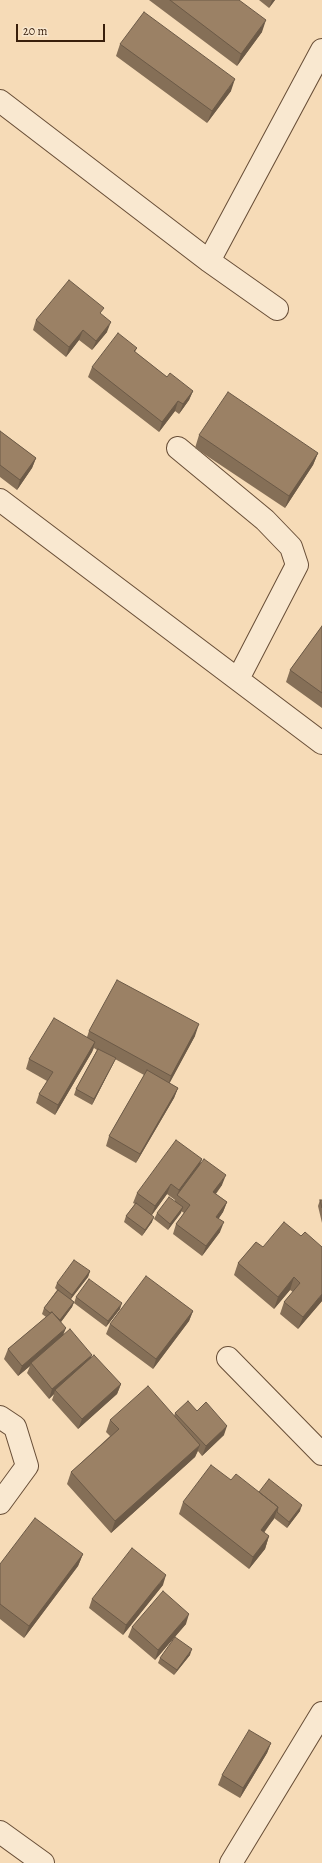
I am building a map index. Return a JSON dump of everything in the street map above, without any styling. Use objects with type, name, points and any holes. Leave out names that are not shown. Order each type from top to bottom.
[{"type":"street","points":[[209,262],[322,50]]},
{"type":"street","points":[[0,101],[209,262],[277,309]]},
{"type":"street","points":[[178,448],[266,520],[291,546],[298,565],[238,678]]},
{"type":"street","points":[[0,500],[238,678],[322,743]]},
{"type":"street","points":[[228,1358],[322,1454]]},
{"type":"street","points":[[0,1417],[15,1427],[26,1466],[0,1503]]},
{"type":"street","points":[[231,1863],[322,1713]]},
{"type":"street","points":[[0,1832],[42,1863]]},
{"type":"building","points":[[170,0],[239,0],[266,20],[241,54]]},
{"type":"building","points":[[144,12],[235,79],[212,111],[120,44]]},
{"type":"building","points":[[69,280],[104,308],[100,313],[111,322],[96,341],[83,330],[69,347],[36,320]]},
{"type":"building","points":[[118,333],[137,348],[134,351],[167,377],[170,373],[193,391],[183,404],[178,401],[162,422],[92,367]]},
{"type":"building","points":[[228,392],[318,453],[289,496],[199,435]]},
{"type":"building","points":[[0,431],[36,458],[20,480],[0,465]]},
{"type":"building","points":[[322,626],[322,693],[290,670]]},
{"type":"building","points":[[117,980],[199,1024],[171,1076],[89,1031]]},
{"type":"building","points":[[54,1018],[95,1042],[58,1105],[39,1094],[53,1072],[29,1059]]},
{"type":"building","points":[[98,1049],[116,1058],[94,1099],[76,1089]]},
{"type":"building","points":[[147,1070],[178,1088],[140,1154],[109,1136]]},
{"type":"building","points":[[176,1140],[202,1159],[179,1190],[171,1184],[155,1206],[137,1193]]},
{"type":"building","points":[[204,1159],[226,1175],[213,1192],[227,1202],[216,1217],[224,1222],[206,1246],[176,1224],[190,1205],[177,1195]]},
{"type":"building","points":[[169,1197],[183,1207],[170,1224],[157,1213]]},
{"type":"building","points":[[136,1203],[154,1217],[145,1230],[126,1216]]},
{"type":"building","points":[[284,1222],[301,1236],[305,1232],[322,1247],[322,1294],[303,1317],[284,1302],[300,1283],[294,1277],[278,1297],[238,1263],[256,1242],[263,1247]]},
{"type":"building","points":[[74,1260],[90,1271],[72,1295],[57,1283]]},
{"type":"building","points":[[146,1276],[193,1311],[156,1359],[110,1324]]},
{"type":"building","points":[[89,1279],[122,1303],[108,1321],[76,1297]]},
{"type":"building","points":[[58,1290],[74,1302],[60,1320],[52,1312],[50,1313],[44,1308]]},
{"type":"building","points":[[52,1312],[66,1328],[22,1366],[8,1349]]},
{"type":"building","points":[[70,1329],[92,1355],[52,1389],[31,1363]]},
{"type":"building","points":[[94,1355],[121,1384],[82,1419],[55,1390]]},
{"type":"building","points":[[148,1386],[200,1445],[115,1521],[71,1472],[119,1429],[110,1420]]},
{"type":"building","points":[[188,1401],[197,1411],[206,1402],[227,1426],[206,1446],[175,1413]]},
{"type":"building","points":[[211,1465],[231,1480],[236,1474],[278,1507],[261,1530],[269,1536],[253,1557],[183,1502]]},
{"type":"building","points":[[269,1479],[302,1505],[289,1522],[277,1512],[278,1507],[259,1492]]},
{"type":"building","points":[[35,1518],[83,1554],[29,1626],[0,1604],[0,1564]]},
{"type":"building","points":[[132,1548],[166,1575],[126,1625],[92,1599]]},
{"type":"building","points":[[163,1591],[189,1614],[158,1650],[132,1627]]},
{"type":"building","points":[[175,1637],[192,1649],[177,1670],[160,1658]]},
{"type":"building","points":[[249,1730],[271,1743],[243,1788],[222,1775]]}]
